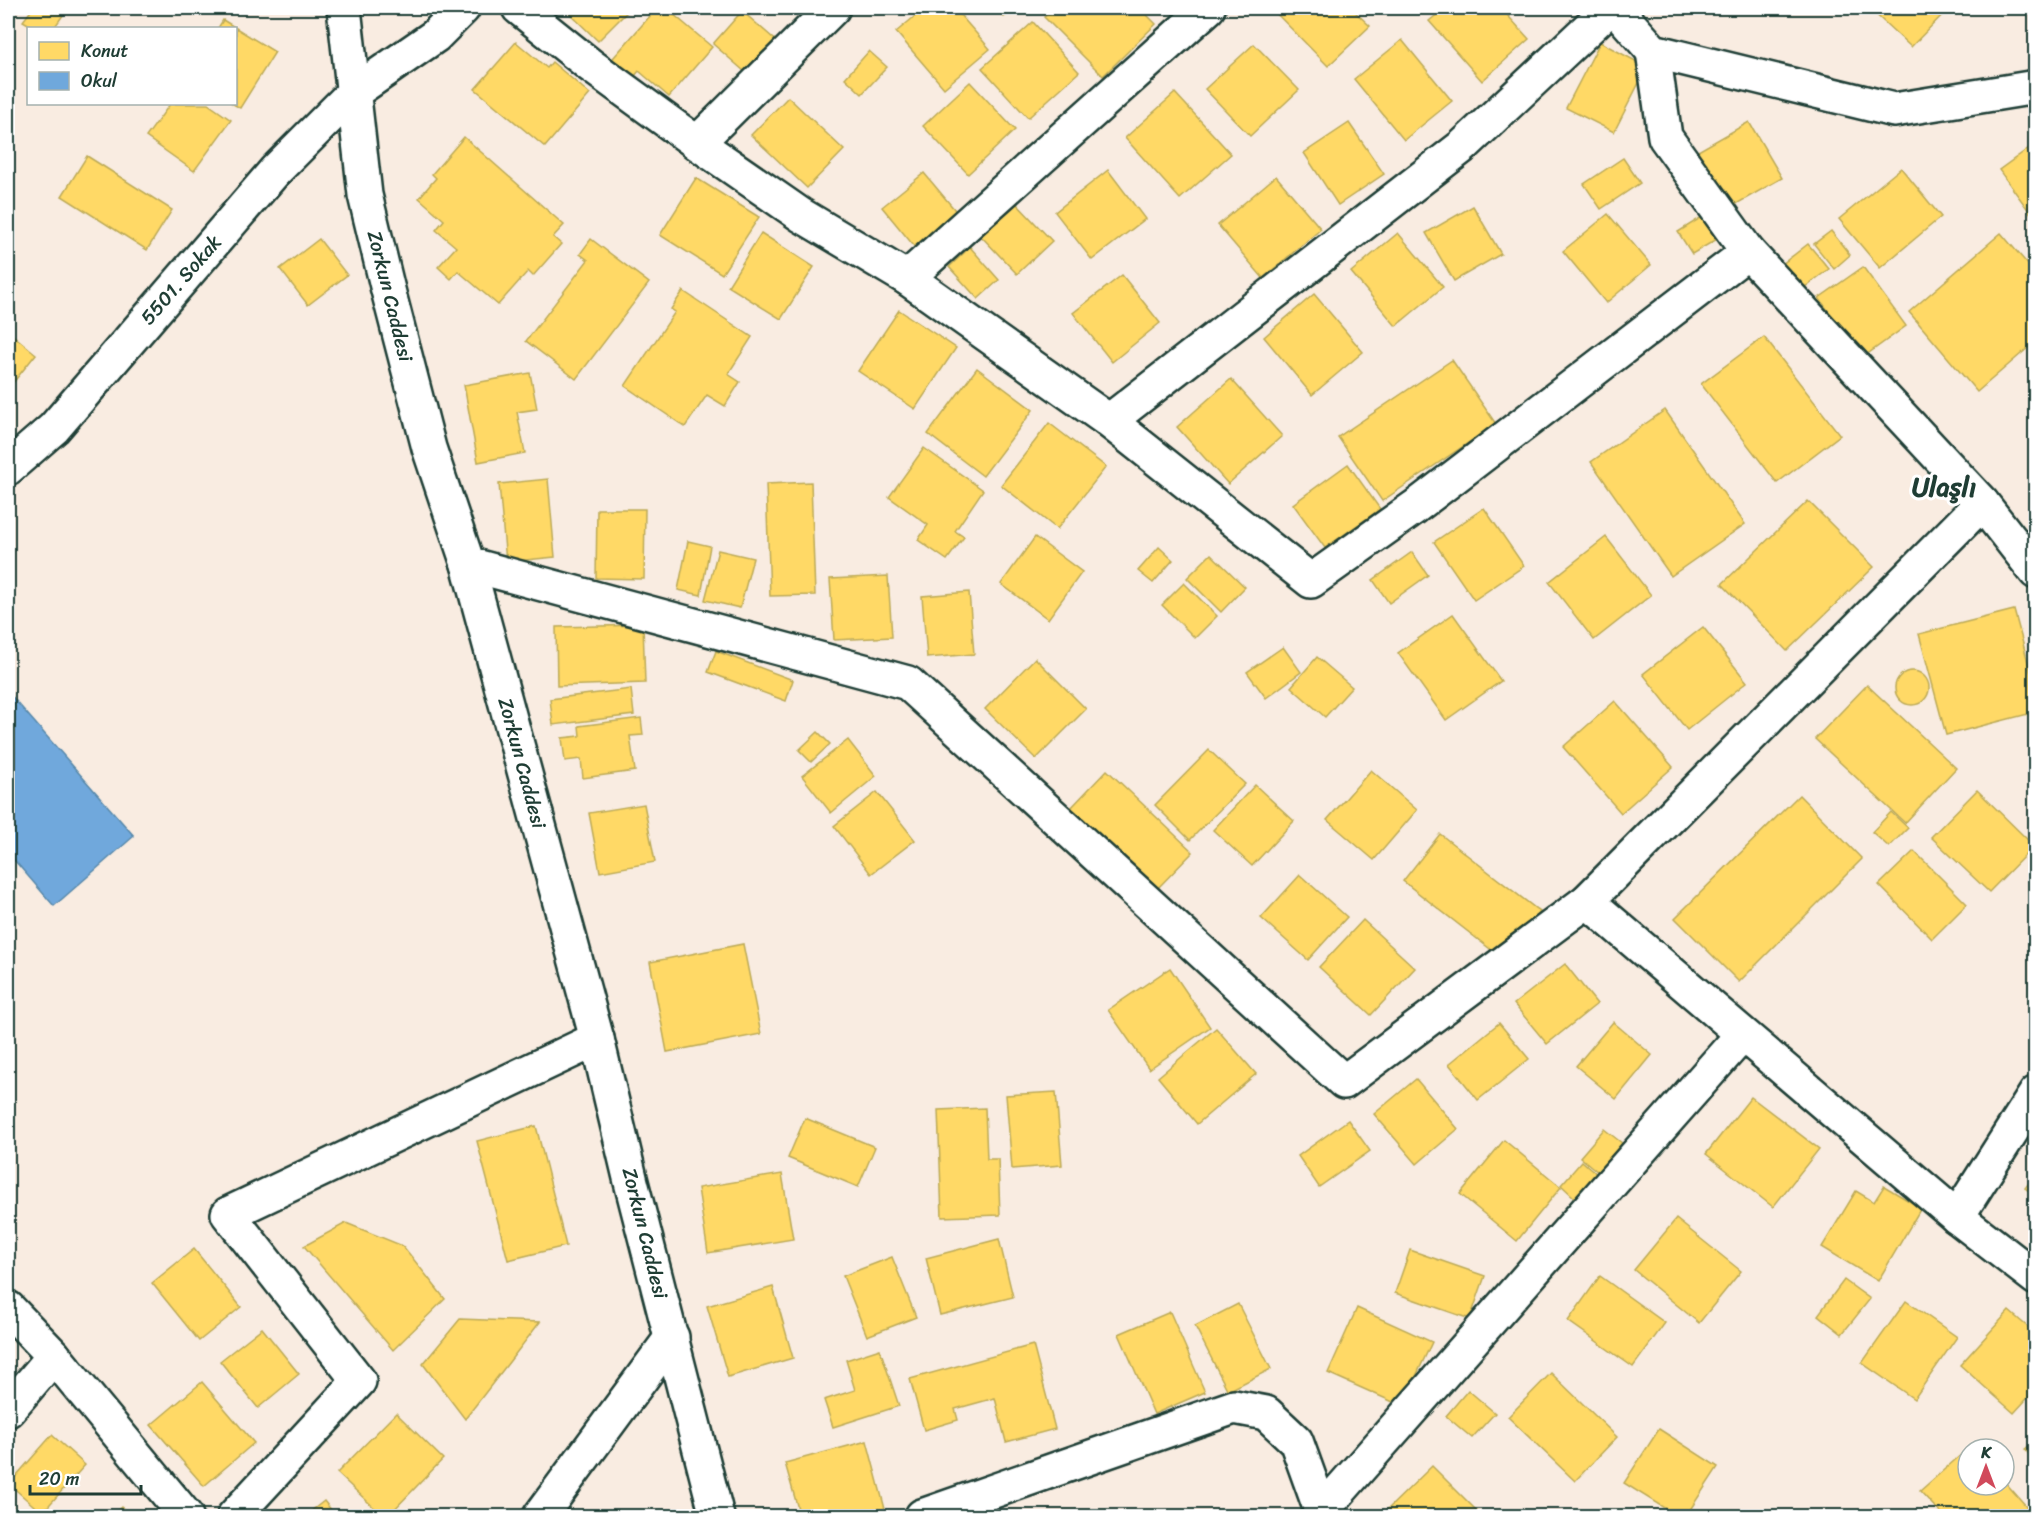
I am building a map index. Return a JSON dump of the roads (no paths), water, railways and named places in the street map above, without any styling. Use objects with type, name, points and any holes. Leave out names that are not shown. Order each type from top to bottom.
[{"type":"street","name":"Zorkun Caddesi","points":[[344,8],[365,195],[381,263],[429,448],[468,564],[597,1039],[631,1182],[717,1516]]},
{"type":"street","name":"5501. Sokak","points":[[8,468],[54,428],[275,171],[354,92],[435,36],[462,8]]},
{"type":"street","points":[[519,8],[590,65],[697,143],[801,215],[907,278],[1109,421],[1311,581],[1415,507],[1748,252]]},
{"type":"street","points":[[697,143],[833,8]]},
{"type":"street","points":[[907,278],[1208,8]]},
{"type":"street","points":[[1109,421],[1464,146],[1610,8]]},
{"type":"street","points":[[1615,8],[1653,51],[1665,137],[1748,252],[1982,503],[2036,572]]},
{"type":"street","points":[[1653,51],[1894,110],[2036,87]]},
{"type":"street","points":[[468,564],[908,683],[1344,1082],[1587,901],[1982,503]]},
{"type":"street","points":[[1587,901],[1958,1217],[2036,1278]]},
{"type":"street","points":[[922,1516],[1234,1407],[1266,1413],[1296,1442],[1322,1515],[1742,1035]]},
{"type":"street","points":[[234,1516],[359,1381],[228,1214],[597,1039]]},
{"type":"street","points":[[1958,1217],[2036,1093]]},
{"type":"street","points":[[8,1308],[54,1356],[186,1516]]},
{"type":"street","points":[[540,1516],[672,1337]]},
{"type":"street","points":[[8,1410],[54,1356]]},
{"type":"district","name":"Ulaşlı","points":[[1944,487]]}]
